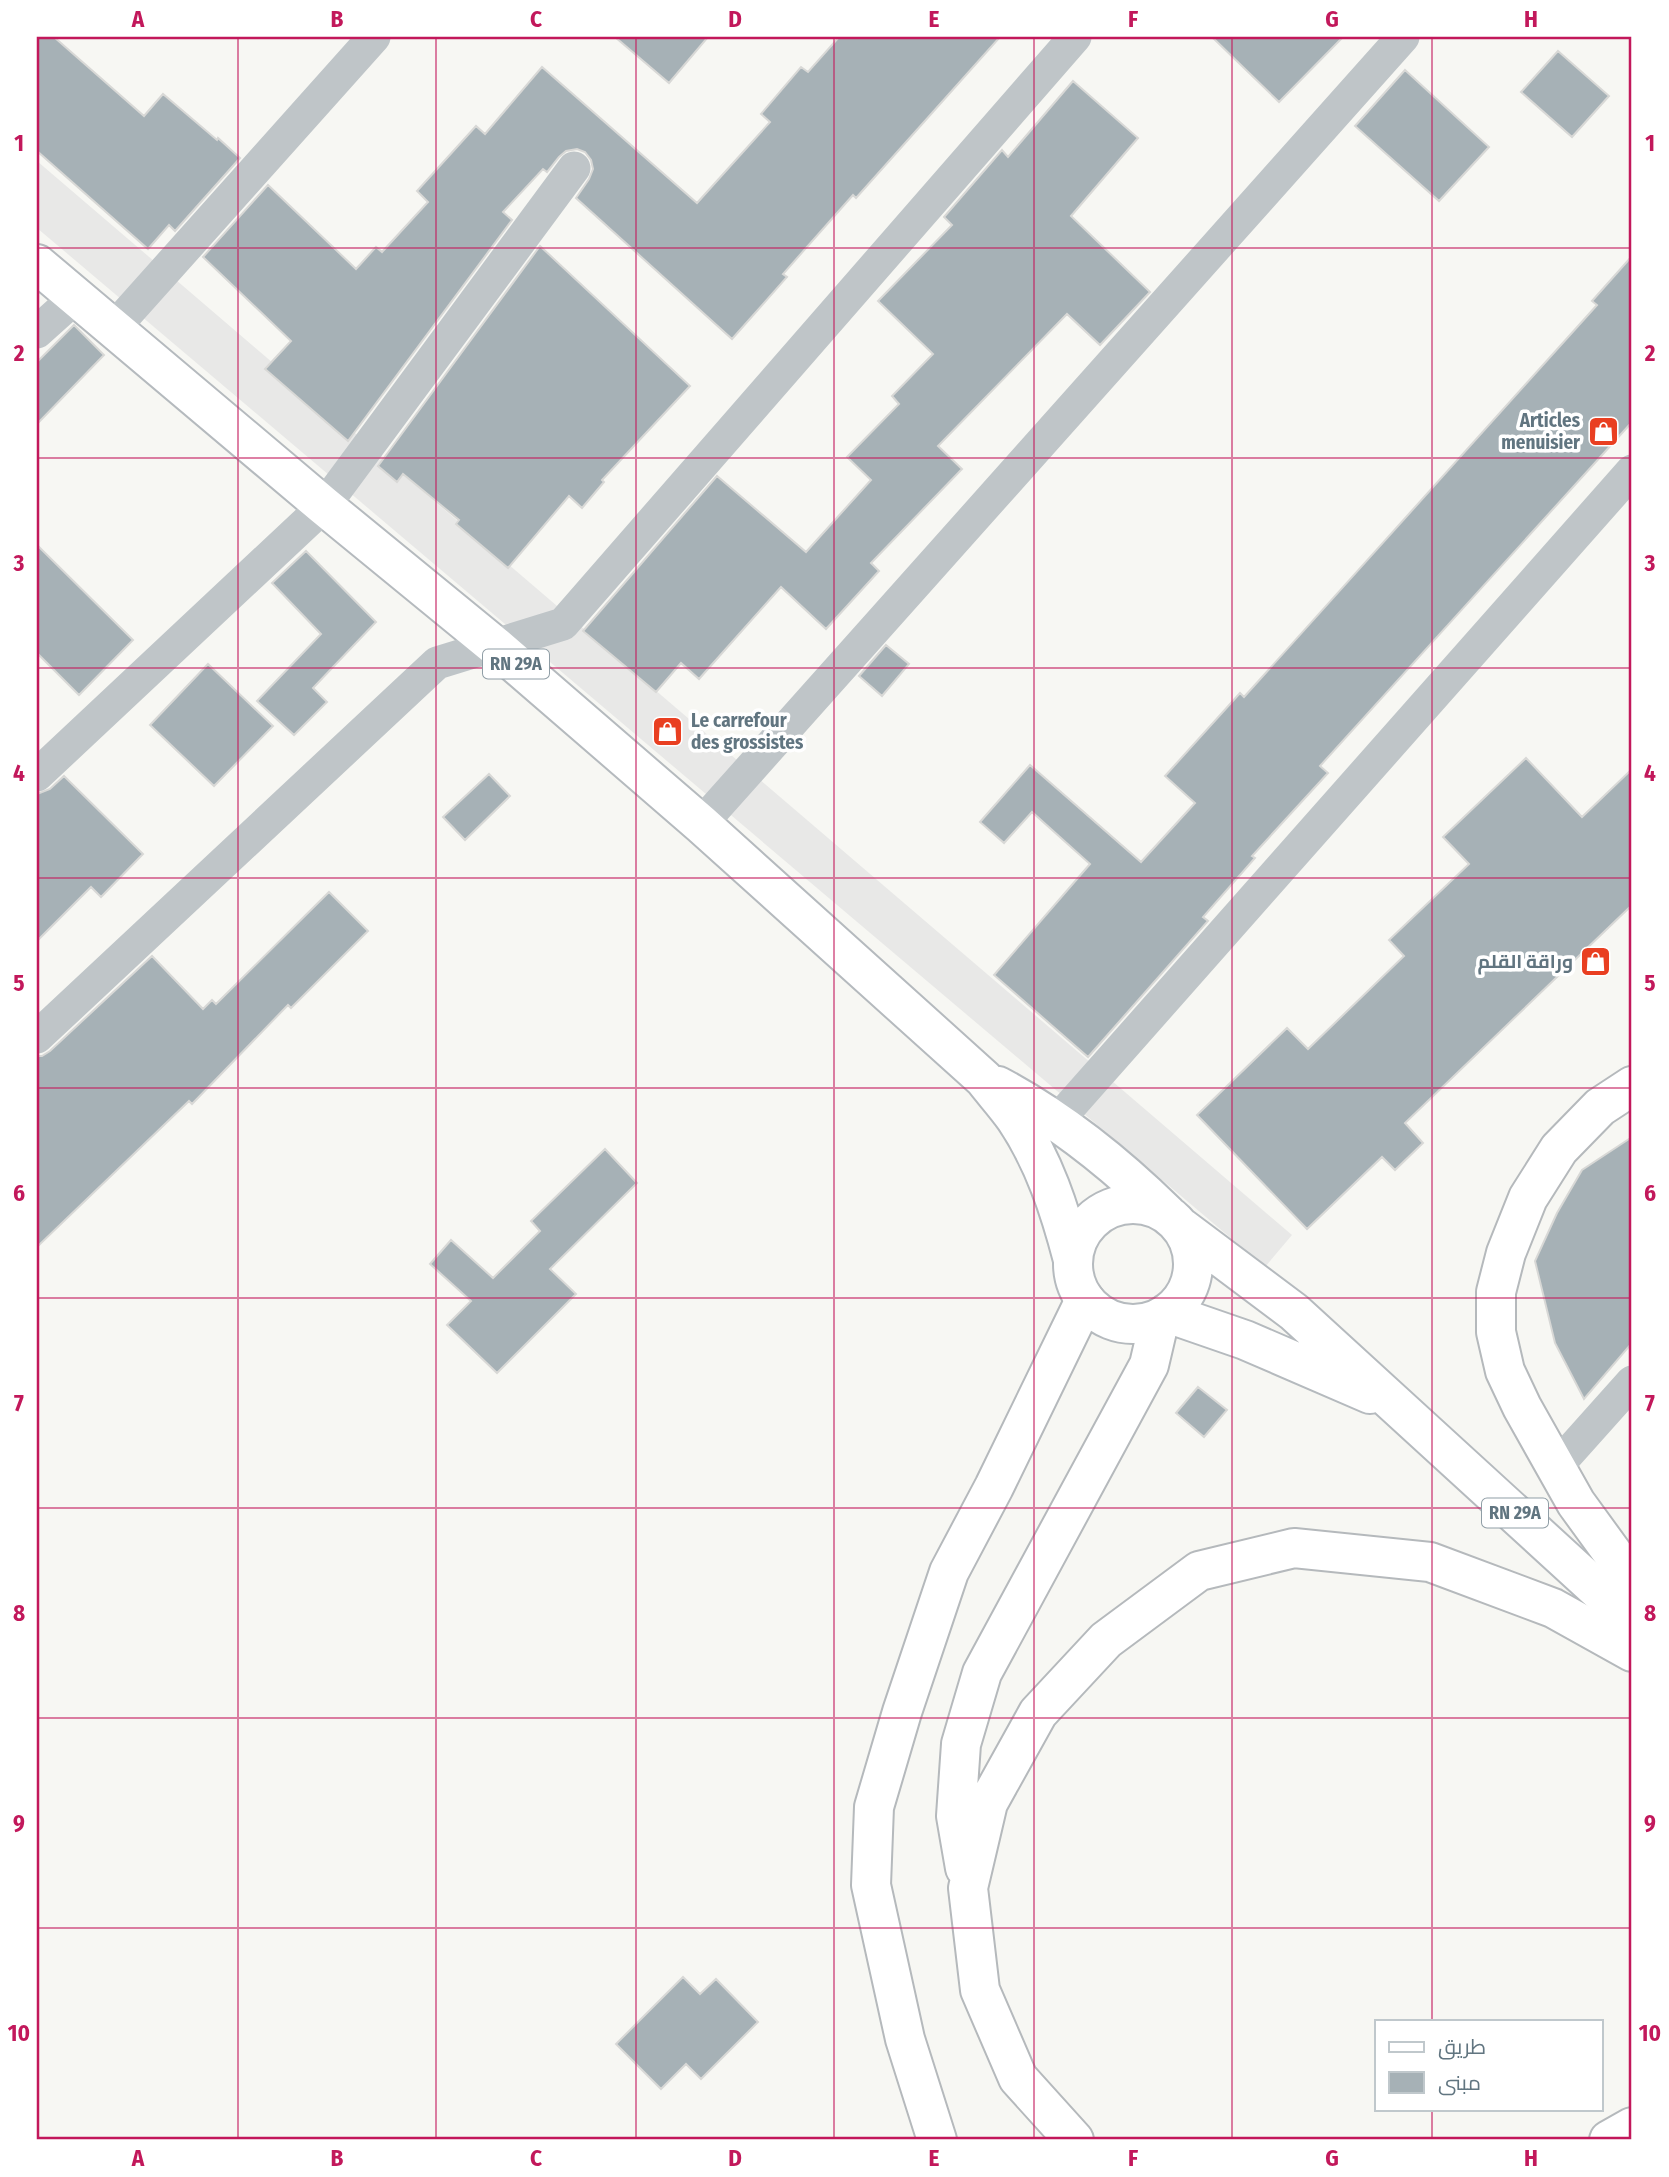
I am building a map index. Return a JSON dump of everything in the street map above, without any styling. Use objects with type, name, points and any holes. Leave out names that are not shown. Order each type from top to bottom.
[{"type":"main road","name":"RN 29A","points":[[37,264],[495,646],[701,824],[984,1079]]},
{"type":"main road","points":[[984,1079],[1057,1121],[1096,1149],[1133,1180],[1174,1221],[1191,1246],[1193,1267],[1188,1288],[1177,1305],[1164,1315],[1140,1324],[1119,1322],[1100,1314],[1085,1300],[1076,1281],[1060,1211],[1041,1163],[1016,1119],[984,1079]]},
{"type":"main road","points":[[1632,1086],[1600,1107],[1559,1149],[1528,1198],[1506,1253],[1496,1292],[1496,1332],[1505,1371],[1576,1503],[1632,1580]]},
{"type":"main road","points":[[1073,1260],[1079,1240],[1090,1222],[1107,1210],[1127,1204],[1148,1205],[1174,1221],[1294,1312],[1397,1406]]},
{"type":"main road","points":[[937,2140],[905,2039],[871,1885],[874,1807],[948,1572],[994,1488],[1085,1300]]},
{"type":"main road","points":[[1164,1315],[1296,1361],[1397,1406]]},
{"type":"main road","points":[[1074,2140],[1018,2078],[980,1990],[956,1816],[961,1744],[982,1673],[1149,1365],[1164,1315]]},
{"type":"main road","name":"RN 29A","points":[[1397,1406],[1632,1621]]},
{"type":"main road","points":[[968,1888],[988,1802],[1038,1713],[1107,1640],[1199,1571],[1294,1548],[1430,1562],[1553,1608],[1632,1652]]},
{"type":"main road","points":[[1609,2140],[1632,2127]]},
{"type":"main road","points":[[1621,2140],[1632,2133]]},
{"type":"street","points":[[113,329],[374,37]]},
{"type":"street","points":[[37,1037],[437,663],[563,624],[1075,37]]},
{"type":"street","points":[[701,824],[1403,37]]},
{"type":"street","points":[[37,775],[324,506],[574,168]]},
{"type":"street","points":[[37,332],[76,297]]},
{"type":"street","points":[[1057,1121],[1632,471]]},
{"type":"street","points":[[1556,1467],[1632,1382]]},
{"type":"shaded area","name":"Le carrefour des grossistes","points":[[37,161],[1292,1235],[1265,1267],[37,228]]},
{"type":"building","points":[[37,37],[54,37],[144,116],[163,94],[240,158],[175,231],[169,225],[148,249],[37,151]]},
{"type":"building","points":[[615,37],[708,37],[669,83]]},
{"type":"building","points":[[839,37],[1000,37],[856,198],[853,195],[783,274],[787,277],[732,339],[576,198],[593,169],[585,152],[577,149],[566,151],[547,172],[543,169],[503,212],[512,220],[348,441],[265,369],[291,341],[203,257],[268,185],[356,269],[376,247],[382,252],[428,202],[417,191],[476,126],[485,134],[542,67],[697,203],[770,122],[761,114],[801,67],[808,72]]},
{"type":"building","points":[[1212,37],[1343,37],[1279,102]]},
{"type":"building","points":[[1558,51],[1609,96],[1572,137],[1521,92]]},
{"type":"building","points":[[1405,70],[1489,147],[1439,201],[1355,126]]},
{"type":"building","points":[[1073,81],[1138,138],[1071,216],[1150,292],[1100,345],[1067,314],[938,446],[962,469],[871,563],[879,571],[826,629],[781,587],[699,679],[681,663],[656,692],[583,631],[717,476],[806,552],[871,480],[847,457],[899,404],[892,396],[933,354],[878,301],[952,225],[944,217],[1002,150],[1008,157]]},
{"type":"building","points":[[540,246],[690,386],[602,480],[604,482],[582,508],[569,496],[508,568],[456,524],[459,520],[403,474],[397,482],[378,466]]},
{"type":"building","points":[[1632,256],[1632,422],[1320,766],[1328,773],[1252,856],[1255,858],[1203,917],[1208,921],[1088,1057],[994,975],[1090,864],[1032,812],[1004,843],[980,822],[1030,765],[1141,862],[1195,803],[1165,776],[1240,693],[1244,697],[1597,305],[1592,301]]},
{"type":"building","points":[[74,325],[104,355],[37,424],[37,362]]},
{"type":"building","points":[[37,545],[133,640],[79,695],[37,653]]},
{"type":"building","points":[[306,551],[376,622],[313,688],[327,702],[294,735],[257,701],[321,634],[272,583]]},
{"type":"building","points":[[886,645],[909,664],[882,696],[859,676]]},
{"type":"building","points":[[208,664],[273,726],[214,786],[150,725]]},
{"type":"building","points":[[1526,758],[1582,817],[1632,769],[1632,905],[1405,1123],[1423,1143],[1395,1170],[1382,1157],[1307,1229],[1197,1115],[1287,1028],[1308,1049],[1404,956],[1389,940],[1469,864],[1443,837]]},
{"type":"building","points":[[489,774],[510,796],[465,840],[443,817]]},
{"type":"building","points":[[64,776],[143,854],[101,897],[91,887],[37,941],[37,794],[50,789]]},
{"type":"building","points":[[329,892],[368,931],[291,1008],[288,1005],[192,1104],[189,1101],[37,1247],[37,1056],[50,1051],[152,956],[203,1009],[212,1000],[216,1004]]},
{"type":"building","points":[[1632,1137],[1632,1343],[1584,1399],[1555,1343],[1535,1261],[1557,1213],[1582,1170]]},
{"type":"building","points":[[605,1149],[637,1183],[550,1269],[576,1294],[497,1373],[447,1325],[471,1301],[430,1264],[451,1240],[493,1278],[540,1231],[531,1221]]},
{"type":"building","points":[[1198,1387],[1227,1410],[1204,1437],[1176,1413]]},
{"type":"building","points":[[683,1977],[700,1994],[716,1979],[758,2022],[701,2079],[686,2064],[661,2089],[616,2044]]},
{"type":"place","name":"Articles menuisier","points":[[1603,431]]},
{"type":"place","name":"Le carrefour des grossistes","points":[[668,731]]},
{"type":"place","name":"وراقة القلم","points":[[1596,961]]}]
